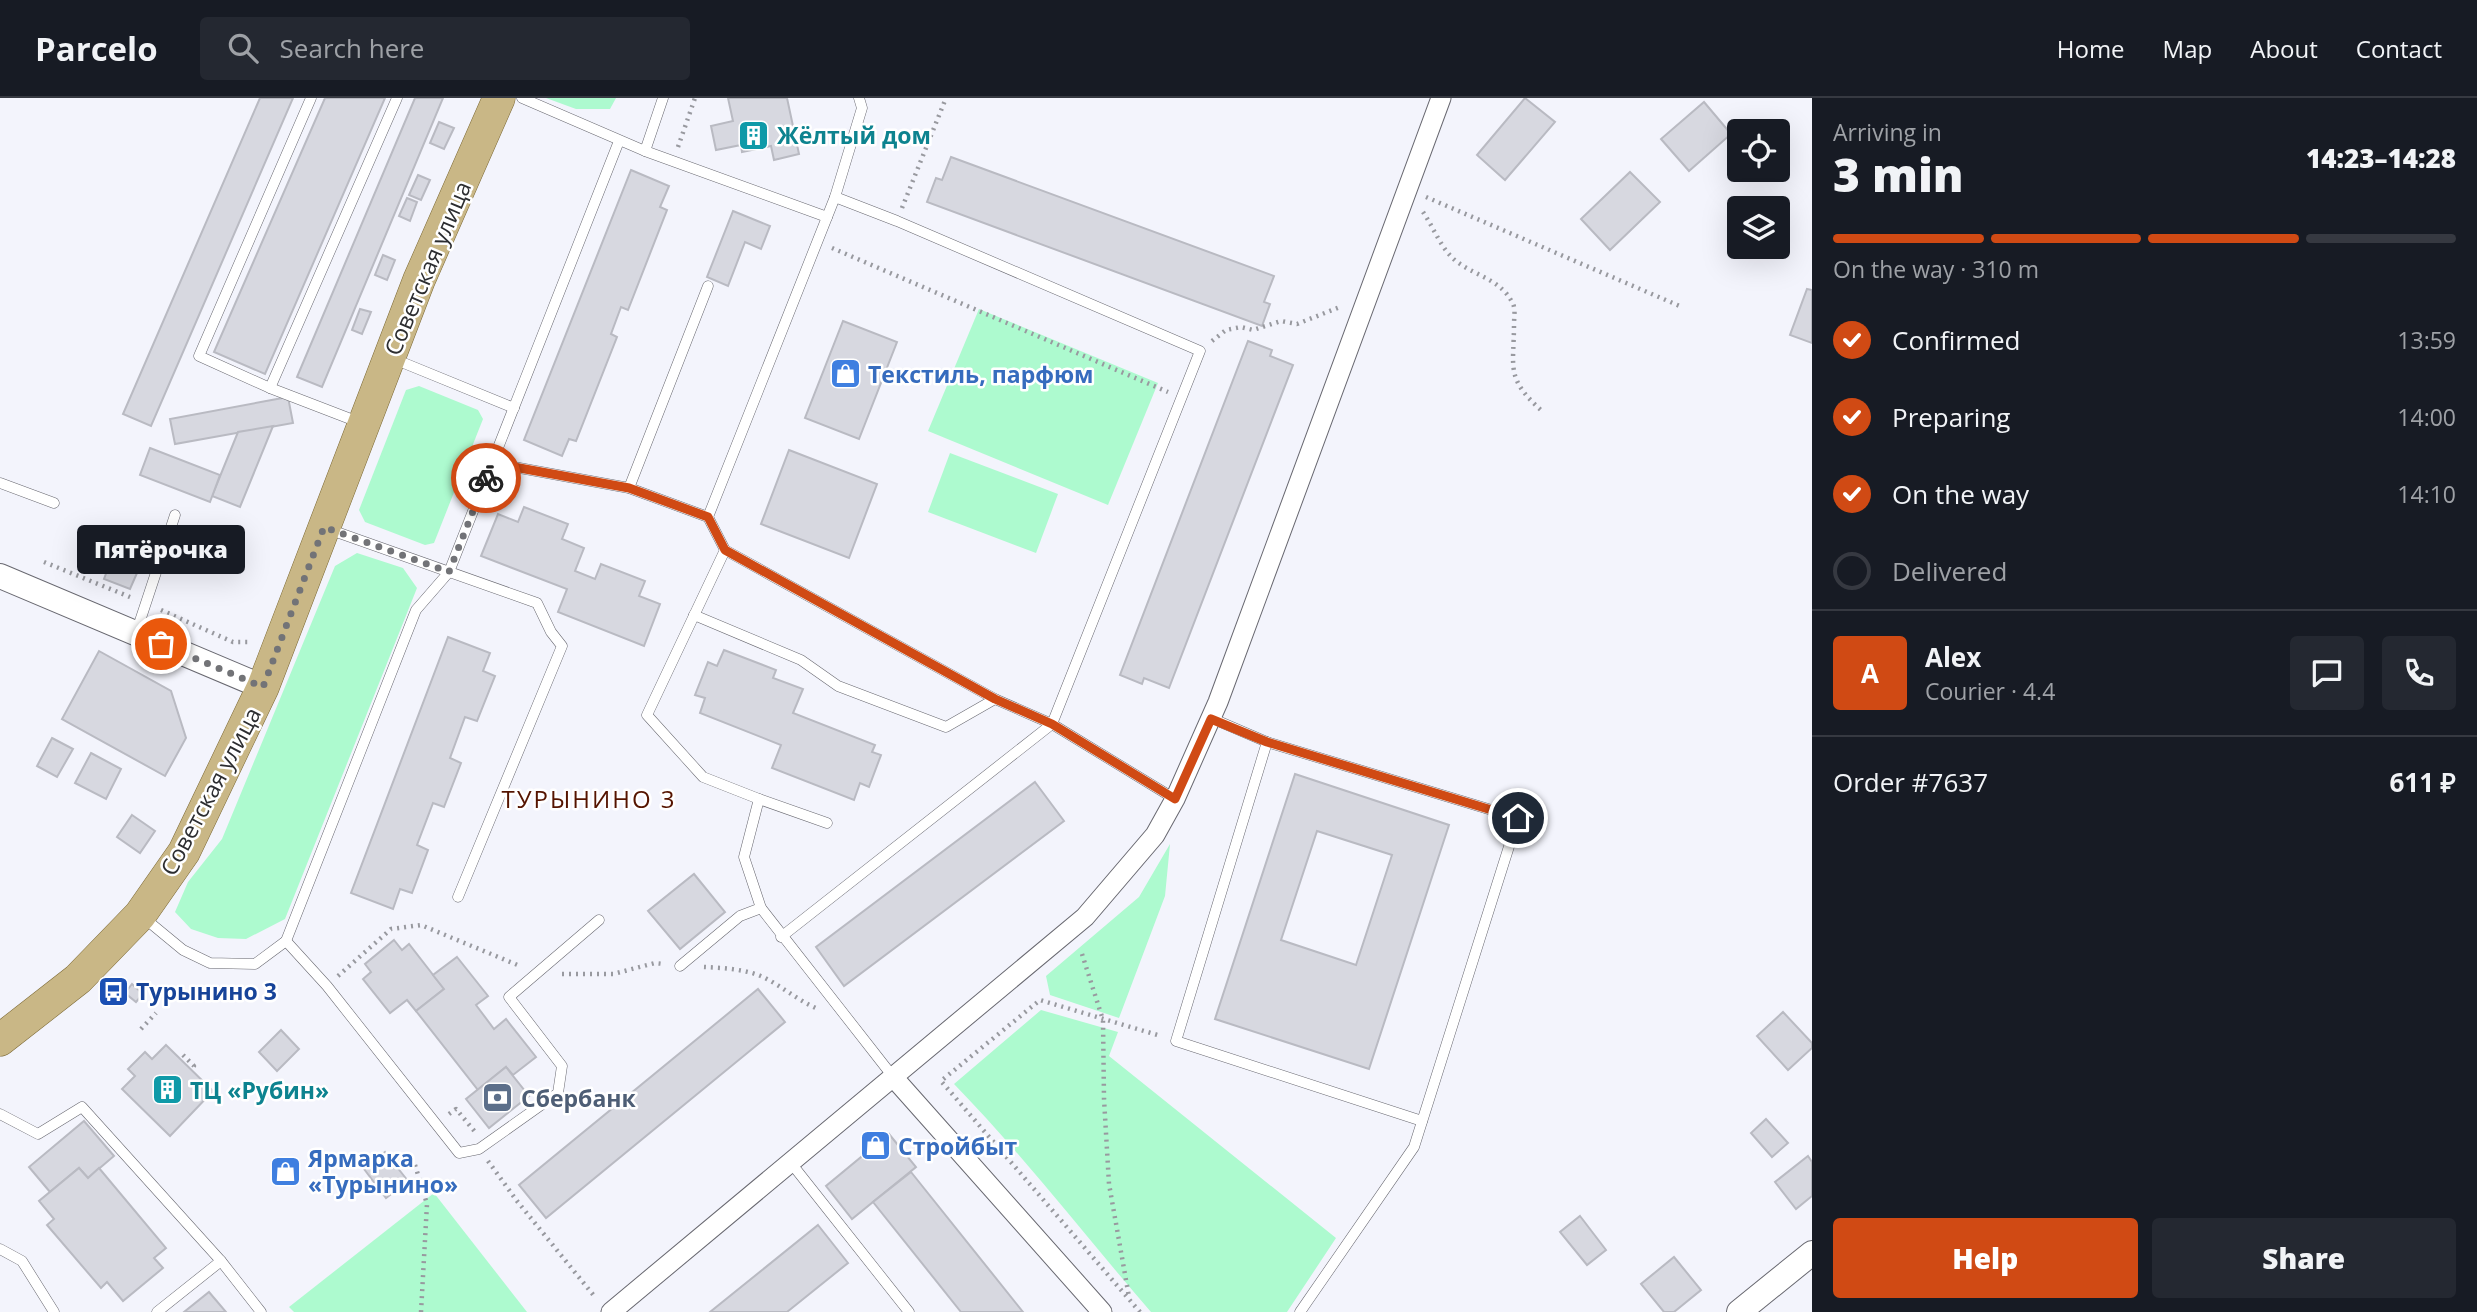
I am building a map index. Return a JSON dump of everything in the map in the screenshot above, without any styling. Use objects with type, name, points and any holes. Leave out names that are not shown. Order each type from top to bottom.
[{"type":"main road","name":"Советская улица","points":[[0,1040],[78,979],[140,915],[184,852],[263,687],[419,280],[499,98]]},
{"type":"street","points":[[606,1307],[791,1163],[1085,918],[1155,835],[1175,799],[1211,719],[1441,98]]},
{"type":"street","points":[[0,576],[263,687]]},
{"type":"street","points":[[894,1077],[1102,1312]]},
{"type":"street","points":[[1739,1312],[1812,1253]]},
{"type":"lane","points":[[311,98],[198,356],[364,424]]},
{"type":"lane","points":[[270,387],[397,98]]},
{"type":"lane","points":[[522,98],[619,141],[827,218]]},
{"type":"lane","points":[[645,151],[663,98]]},
{"type":"lane","points":[[708,517],[835,197],[862,108],[859,98]]},
{"type":"lane","points":[[140,915],[183,950],[210,963],[255,964],[286,941],[416,610],[449,572],[619,141]]},
{"type":"lane","points":[[781,937],[1052,724],[1200,351],[835,197]]},
{"type":"lane","points":[[629,488],[708,286]]},
{"type":"lane","points":[[390,357],[513,408]]},
{"type":"lane","points":[[492,463],[629,488],[708,517],[725,550],[995,699],[1052,724],[1175,799]]},
{"type":"lane","points":[[0,483],[54,503]]},
{"type":"lane","points":[[136,633],[175,515]]},
{"type":"lane","points":[[324,527],[537,603],[551,632],[562,646],[458,897]]},
{"type":"lane","points":[[725,550],[647,715],[703,777],[827,823]]},
{"type":"lane","points":[[694,615],[801,660],[838,686],[946,727],[995,699]]},
{"type":"lane","points":[[1211,719],[1267,742],[1518,818],[1414,1147],[1300,1312]]},
{"type":"lane","points":[[1267,742],[1176,1041],[1422,1121]]},
{"type":"lane","points":[[759,799],[744,858],[761,908],[781,937],[894,1077]]},
{"type":"lane","points":[[680,966],[740,916],[761,908]]},
{"type":"lane","points":[[286,941],[327,986],[459,1153],[482,1147],[558,1093],[562,1066],[509,997],[599,919]]},
{"type":"lane","points":[[0,1114],[37,1134],[82,1107],[221,1261],[261,1312]]},
{"type":"lane","points":[[791,1163],[909,1312]]},
{"type":"lane","points":[[0,1249],[22,1261],[54,1312]]},
{"type":"lane","points":[[157,1312],[221,1261]]},
{"type":"path","points":[[673,161],[695,98]]},
{"type":"path","points":[[897,221],[946,98]]},
{"type":"path","points":[[1408,189],[1682,307]]},
{"type":"path","points":[[1408,189],[1437,238],[1454,260],[1502,288],[1514,305],[1512,357],[1515,381],[1527,398],[1542,411]]},
{"type":"path","points":[[817,242],[1181,398]]},
{"type":"path","points":[[1200,351],[1226,330],[1241,327],[1253,330],[1281,321],[1297,324],[1351,304],[1365,305]]},
{"type":"path","points":[[44,562],[233,642],[248,643],[255,639]]},
{"type":"path","points":[[327,986],[391,929],[421,925],[537,973],[613,974],[655,963],[727,968],[763,976],[795,999],[851,1024]]},
{"type":"path","points":[[1082,954],[1103,1020],[1109,1184],[1129,1298]]},
{"type":"path","points":[[1140,1312],[941,1081],[1040,1000],[1176,1041]]},
{"type":"path","points":[[141,1029],[156,1013]]},
{"type":"path","points":[[183,1055],[194,1066],[191,1070]]},
{"type":"path","points":[[437,1125],[456,1109],[517,1201],[606,1307]]},
{"type":"path","points":[[415,1165],[427,1204],[421,1312]]},
{"type":"green space","points":[[546,98],[616,98],[610,109],[576,109]]},
{"type":"green space","points":[[979,309],[1158,383],[1108,505],[928,431]]},
{"type":"green space","points":[[419,386],[478,410],[483,419],[434,543],[425,545],[365,522],[359,510],[406,390]]},
{"type":"green space","points":[[950,453],[1058,494],[1036,553],[928,512]]},
{"type":"green space","points":[[357,553],[403,568],[417,588],[285,919],[246,939],[218,938],[191,929],[175,912],[188,882],[222,839],[335,566]]},
{"type":"green space","points":[[1170,844],[1165,896],[1119,1018],[1050,995],[1046,976],[1139,897]]},
{"type":"green space","points":[[1041,1010],[1118,1032],[1109,1056],[1336,1238],[1287,1312],[1151,1312],[1030,1168],[954,1084]]},
{"type":"green space","points":[[434,1193],[527,1312],[294,1312],[289,1307]]},
{"type":"building","points":[[260,98],[293,98],[151,426],[123,414]]},
{"type":"building","points":[[325,98],[385,98],[265,374],[214,352]]},
{"type":"building","points":[[415,98],[443,98],[322,387],[297,377]]},
{"type":"building","name":"Жёлтый дом","points":[[728,98],[787,98],[799,154],[774,160],[771,146],[742,152],[741,145],[716,150],[711,126],[733,121]]},
{"type":"building","points":[[1525,98],[1555,122],[1505,180],[1477,155]]},
{"type":"building","points":[[1704,102],[1727,129],[1727,138],[1689,171],[1661,139]]},
{"type":"building","points":[[439,122],[454,128],[444,149],[430,143]]},
{"type":"building","points":[[951,157],[1274,276],[1264,302],[1270,304],[1262,326],[927,202],[936,178],[942,180]]},
{"type":"building","points":[[631,170],[669,186],[660,207],[667,210],[628,310],[621,307],[611,334],[617,337],[576,441],[569,439],[562,456],[524,440]]},
{"type":"building","points":[[1630,172],[1660,202],[1610,250],[1581,219]]},
{"type":"building","points":[[418,175],[430,180],[421,200],[409,195]]},
{"type":"building","points":[[407,198],[417,202],[410,221],[399,216]]},
{"type":"building","points":[[733,211],[770,226],[761,249],[745,242],[728,286],[707,277]]},
{"type":"building","points":[[383,255],[395,260],[387,280],[375,275]]},
{"type":"building","points":[[1807,289],[1812,290],[1812,343],[1790,335]]},
{"type":"building","points":[[360,309],[371,312],[362,334],[352,330]]},
{"type":"building","points":[[843,321],[897,342],[859,439],[805,418]]},
{"type":"building","points":[[1248,341],[1272,350],[1270,356],[1293,365],[1169,688],[1144,678],[1142,684],[1120,675]]},
{"type":"building","points":[[288,397],[293,423],[175,444],[170,419]]},
{"type":"building","points":[[273,426],[240,507],[212,496],[238,432]]},
{"type":"building","points":[[150,448],[220,475],[210,502],[140,475]]},
{"type":"building","points":[[789,450],[877,484],[849,558],[761,524]]},
{"type":"building","points":[[524,507],[568,524],[562,539],[584,548],[575,571],[595,579],[601,564],[645,581],[639,596],[660,604],[644,646],[558,612],[567,589],[481,556],[498,514],[518,522]]},
{"type":"building","points":[[110,563],[137,573],[130,589],[104,579]]},
{"type":"building","points":[[448,637],[490,653],[483,671],[495,676],[477,721],[465,717],[450,758],[461,763],[444,807],[433,803],[417,845],[428,850],[412,893],[400,889],[393,909],[351,893]]},
{"type":"building","points":[[724,650],[776,670],[773,678],[803,689],[793,713],[875,745],[872,752],[881,755],[869,787],[860,783],[854,800],[772,768],[781,745],[700,713],[705,698],[695,695],[708,662],[717,666]]},
{"type":"building","points":[[99,651],[171,691],[186,738],[165,776],[62,719]]},
{"type":"building","points":[[52,738],[73,749],[57,777],[37,766]]},
{"type":"building","points":[[91,753],[121,769],[106,799],[75,783]]},
{"type":"building","points":[[1295,774],[1449,825],[1369,1069],[1215,1019]],"holes":[[[1317,831],[1392,855],[1356,965],[1281,940]]]},
{"type":"building","points":[[1035,782],[1064,821],[844,986],[816,947]]},
{"type":"building","points":[[132,815],[155,831],[140,853],[117,837]]},
{"type":"building","points":[[694,874],[725,912],[680,949],[648,911]]},
{"type":"building","points":[[394,940],[402,950],[409,944],[444,989],[416,1011],[407,1000],[390,1013],[363,979],[371,972],[365,964]]},
{"type":"building","points":[[457,957],[488,996],[476,1005],[494,1029],[506,1019],[536,1057],[513,1075],[506,1067],[478,1090],[416,1011],[444,989],[433,975]]},
{"type":"building","points":[[132,984],[143,994],[136,1002],[125,993]]},
{"type":"building","points":[[758,989],[785,1022],[546,1218],[519,1185]]},
{"type":"building","points":[[1783,1012],[1812,1043],[1812,1048],[1788,1070],[1757,1036]]},
{"type":"building","points":[[281,1030],[299,1049],[277,1071],[259,1052]]},
{"type":"building","name":"ТЦ «Рубин»","points":[[166,1045],[213,1091],[170,1136],[122,1089],[135,1076],[128,1069],[145,1052],[152,1059]]},
{"type":"building","name":"Сбербанк","points":[[506,1067],[529,1096],[489,1128],[466,1099]]},
{"type":"building","points":[[1766,1119],[1788,1143],[1772,1157],[1751,1133]]},
{"type":"building","points":[[84,1121],[114,1156],[88,1178],[79,1168],[50,1192],[29,1167]]},
{"type":"building","points":[[889,1134],[916,1167],[852,1219],[826,1186]]},
{"type":"building","points":[[385,1152],[408,1181],[386,1198],[364,1169]]},
{"type":"building","points":[[1808,1156],[1812,1162],[1812,1196],[1796,1209],[1775,1182]]},
{"type":"building","points":[[79,1168],[88,1178],[99,1168],[166,1248],[154,1258],[163,1268],[123,1301],[107,1282],[101,1288],[47,1225],[54,1219],[39,1201]]},
{"type":"building","points":[[911,1172],[1023,1312],[961,1312],[873,1202]]},
{"type":"building","points":[[1580,1216],[1606,1250],[1587,1265],[1560,1232]]},
{"type":"building","points":[[818,1225],[848,1263],[787,1312],[710,1312]]},
{"type":"building","points":[[1674,1257],[1701,1290],[1674,1312],[1664,1312],[1641,1284]]},
{"type":"building","points":[[209,1292],[226,1312],[184,1312]]},
{"type":"way so far","points":[[161,644],[263,687],[324,527],[449,572],[486,478]]},
{"type":"place","name":"Жёлтый дом","points":[[754,135]]},
{"type":"place","name":"Текстиль, парфюм","points":[[845,374]]},
{"type":"place","name":"Пятёрочка","points":[[161,644]]},
{"type":"place","name":"Турынино 3","points":[[113,991]]},
{"type":"place","name":"ТЦ «Рубин»","points":[[167,1090]]},
{"type":"place","name":"Сбербанк","points":[[498,1098]]},
{"type":"place","name":"Стройбыт","points":[[875,1146]]},
{"type":"place","name":"Ярмарка «Турынино»","points":[[285,1171]]},
{"type":"district","name":"ТУРЫНИНО 3","points":[[589,798]]},
{"type":"route","points":[[486,478],[492,463],[629,488],[708,517],[725,550],[995,699],[1052,724],[1175,799],[1211,719],[1267,742],[1518,818]]}]
